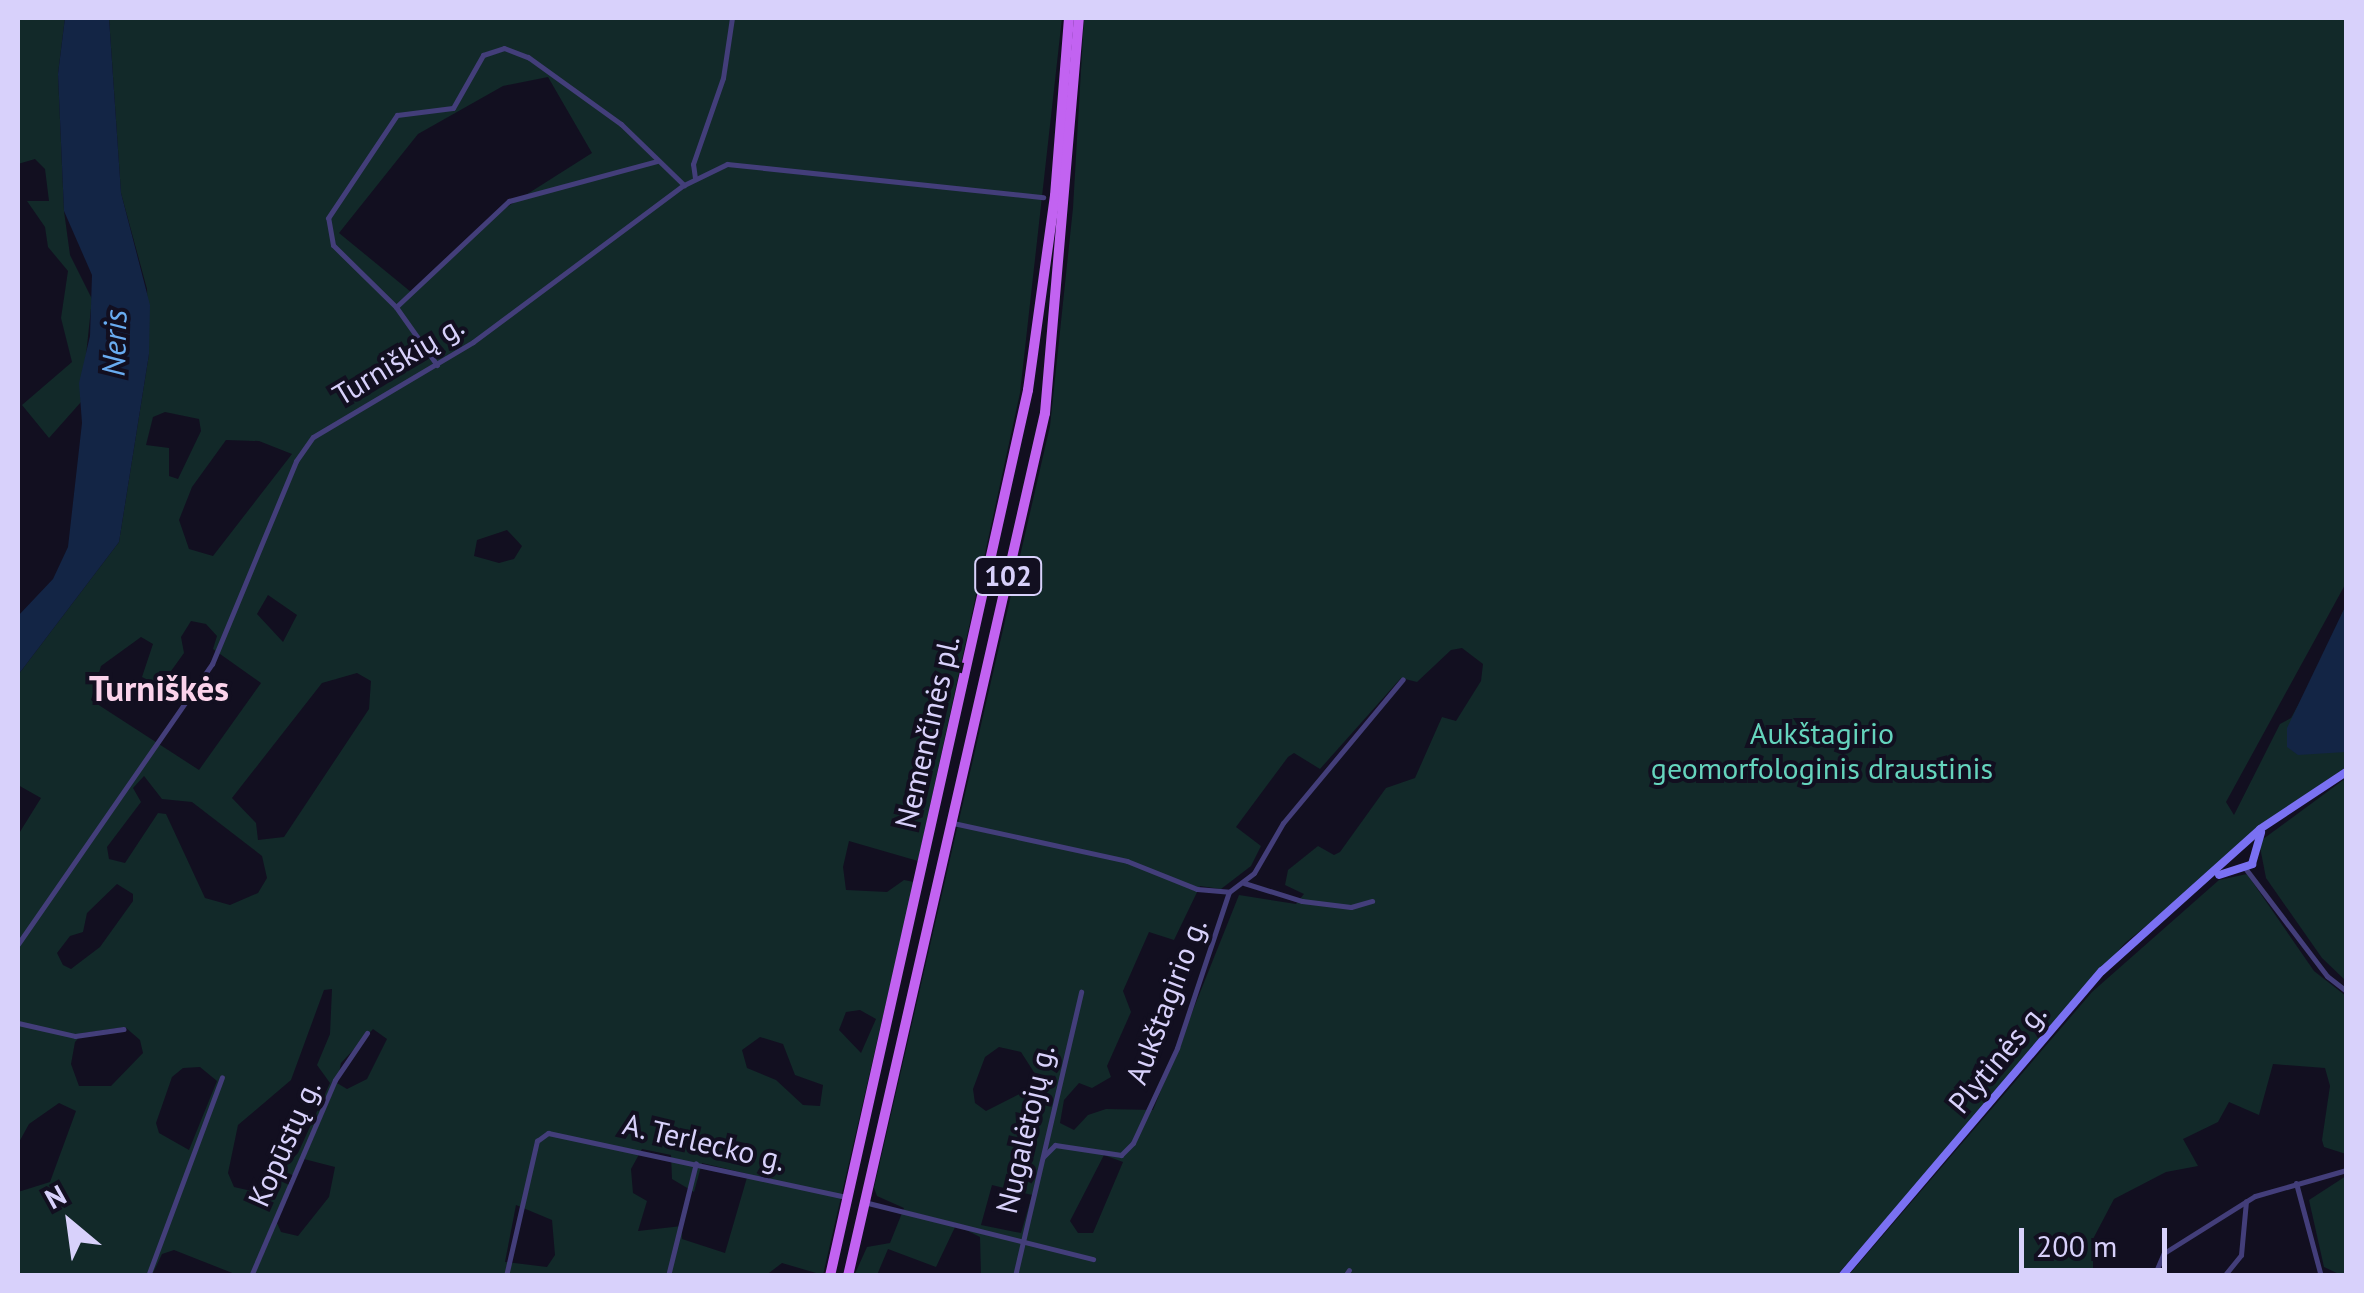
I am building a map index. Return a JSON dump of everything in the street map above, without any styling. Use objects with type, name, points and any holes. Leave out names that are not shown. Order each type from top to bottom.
[{"type":"main road","name":"Nemenčinės pl.","points":[[830,1276],[1052,268],[1070,18]]},
{"type":"main road","name":"Nemenčinės pl.","points":[[848,1276],[1045,412],[1053,209],[1079,18]]},
{"type":"main road","points":[[1053,209],[1042,197],[1056,184]]},
{"type":"main road","points":[[974,636],[994,640]]},
{"type":"main road","points":[[2254,856],[2242,849],[2267,824],[2346,772]]},
{"type":"main road","points":[[2235,857],[2243,867],[2254,856],[2267,824]]},
{"type":"main road","name":"Plytinės g.","points":[[1842,1276],[2102,971],[2242,849]]},
{"type":"main road","name":"Plytinės g.","points":[[2203,886],[2243,867]]},
{"type":"main road","points":[[847,1198],[865,1202]]},
{"type":"street","points":[[696,178],[693,164],[723,78],[732,18]]},
{"type":"street","points":[[437,365],[396,306],[333,246],[328,218],[398,115],[453,108],[490,49],[528,57],[621,124],[684,186]]},
{"type":"street","points":[[396,306],[509,200],[658,161]]},
{"type":"street","name":"Turniškių g.","points":[[18,944],[212,664],[305,445],[437,365],[684,186],[726,164],[1042,197]]},
{"type":"street","name":"Aukštagirio g.","points":[[953,822],[1127,860],[1197,888],[1229,892],[1244,884],[1293,810],[1403,679]]},
{"type":"street","points":[[2254,856],[2260,881]]},
{"type":"street","points":[[2243,867],[2260,881],[2318,964],[2346,990]]},
{"type":"street","points":[[1244,884],[1302,901],[1351,907],[1372,901]]},
{"type":"street","name":"Aukštagirio g.","points":[[1043,1157],[1055,1145],[1121,1155],[1133,1143],[1177,1048],[1229,892]]},
{"type":"street","name":"Nugalėtojų g.","points":[[1014,1276],[1080,992]]},
{"type":"street","points":[[18,1024],[75,1036],[124,1028]]},
{"type":"street","name":"Kopūstų g.","points":[[251,1276],[336,1080],[368,1034]]},
{"type":"street","points":[[148,1276],[222,1077]]},
{"type":"street","name":"A. Terlecko g.","points":[[506,1276],[538,1141],[552,1132],[847,1198]]},
{"type":"street","points":[[668,1276],[696,1163]]},
{"type":"street","points":[[2154,1276],[2164,1252],[2246,1201],[2346,1170]]},
{"type":"street","points":[[2296,1183],[2322,1276]]},
{"type":"street","points":[[2224,1276],[2242,1255],[2246,1201]]},
{"type":"street","points":[[865,1202],[1093,1258]]},
{"type":"green space","points":[[18,18],[65,18],[58,74],[64,211],[70,255],[92,299],[81,402],[49,438],[22,405],[72,362],[61,318],[68,271],[48,247],[45,227],[27,201],[49,201],[45,169],[35,159],[18,164]]},
{"type":"green space","points":[[109,18],[1062,18],[1020,393],[918,861],[849,841],[843,867],[846,890],[887,892],[904,880],[914,882],[823,1275],[782,1263],[765,1276],[240,1276],[174,1250],[162,1254],[152,1275],[18,1275],[18,1192],[50,1182],[76,1111],[59,1103],[29,1124],[18,1144],[18,835],[41,798],[18,785],[18,675],[119,542],[149,354],[147,289],[121,193]],"holes":[[[548,77],[592,153],[499,212],[411,292],[339,233],[418,134],[503,86]],[[165,412],[199,419],[201,431],[178,479],[169,476],[169,448],[146,445],[153,417]],[[226,440],[259,441],[292,454],[213,556],[189,549],[179,520],[192,487]],[[507,530],[522,546],[514,559],[499,563],[474,556],[477,540]],[[268,595],[297,615],[283,642],[257,614]],[[191,621],[206,624],[217,636],[213,649],[261,683],[199,770],[91,700],[101,666],[141,637],[153,644],[142,677],[156,684],[166,678],[184,653],[181,637]],[[357,673],[371,681],[369,709],[284,837],[258,840],[256,823],[232,798],[322,683]],[[144,776],[162,799],[192,802],[262,856],[267,878],[258,893],[230,905],[205,898],[166,814],[158,813],[125,863],[109,859],[107,847],[141,802],[133,788]],[[117,884],[133,894],[133,901],[100,947],[71,969],[63,965],[57,953],[70,936],[83,932],[87,913]],[[332,989],[330,1034],[317,1065],[330,1083],[298,1153],[260,1193],[234,1187],[228,1173],[238,1125],[291,1080],[324,990]],[[860,1010],[876,1019],[861,1053],[839,1030],[846,1012]],[[125,1027],[140,1040],[143,1053],[111,1086],[79,1086],[71,1064],[75,1042],[83,1033]],[[373,1029],[387,1039],[367,1079],[347,1089],[337,1083],[341,1063]],[[760,1037],[783,1044],[795,1075],[823,1085],[820,1106],[803,1105],[776,1080],[747,1068],[742,1050]],[[200,1067],[217,1081],[189,1150],[159,1133],[156,1123],[172,1077],[183,1068]],[[642,1149],[671,1155],[672,1179],[694,1192],[702,1163],[748,1174],[725,1253],[682,1239],[682,1226],[638,1231],[647,1201],[633,1193],[631,1169]],[[300,1158],[335,1167],[329,1197],[298,1236],[281,1232],[277,1223]],[[516,1205],[552,1220],[555,1255],[547,1267],[505,1262]]]},
{"type":"green space","name":"Aukštagirio geomorfologinis draustinis","points":[[1084,18],[2346,18],[2346,583],[2226,802],[2234,815],[2280,724],[2291,718],[2316,673],[2346,605],[2346,767],[2255,829],[2217,869],[2125,943],[1837,1275],[981,1275],[980,1237],[956,1225],[936,1267],[888,1249],[877,1275],[854,1276],[867,1247],[890,1243],[904,1208],[877,1196],[874,1188],[1050,426],[1073,208]],"holes":[[[1462,648],[1483,664],[1481,681],[1456,721],[1442,717],[1415,778],[1386,788],[1340,852],[1334,855],[1318,846],[1288,870],[1285,885],[1304,894],[1296,904],[1239,895],[1153,1110],[1106,1109],[1088,1115],[1074,1130],[1060,1123],[1064,1100],[1079,1083],[1092,1088],[1111,1077],[1107,1066],[1131,1012],[1123,991],[1149,932],[1174,940],[1200,886],[1221,889],[1251,866],[1261,846],[1236,827],[1288,757],[1294,753],[1320,769],[1401,678],[1417,682],[1451,650]],[[999,1047],[1021,1052],[1037,1077],[1029,1089],[986,1111],[975,1103],[973,1089],[985,1057]],[[1104,1155],[1123,1162],[1093,1233],[1078,1233],[1070,1221]],[[992,1185],[1032,1195],[1021,1233],[981,1225]]]},
{"type":"green space","points":[[2346,778],[2346,981],[2322,958],[2266,878],[2259,842]]},
{"type":"green space","points":[[2247,874],[2314,971],[2346,996],[2346,1154],[2324,1147],[2322,1140],[2330,1086],[2325,1068],[2273,1064],[2259,1115],[2229,1102],[2218,1122],[2183,1139],[2198,1166],[2166,1172],[2114,1199],[2093,1239],[2093,1275],[1848,1276],[2092,992],[2219,880]]},
{"type":"green space","points":[[2346,1176],[2346,1275],[2341,1275],[2324,1267],[2309,1200]]},
{"type":"water","name":"Neris","points":[[65,18],[109,18],[121,193],[150,305],[149,354],[119,542],[18,675],[18,616],[53,579],[68,547],[82,423],[79,383],[90,336],[92,275],[64,211],[58,74]]},
{"type":"water","points":[[2346,605],[2346,752],[2298,755],[2287,747],[2287,728]]},
{"type":"district","name":"Turniškės","points":[[159,688]]}]
